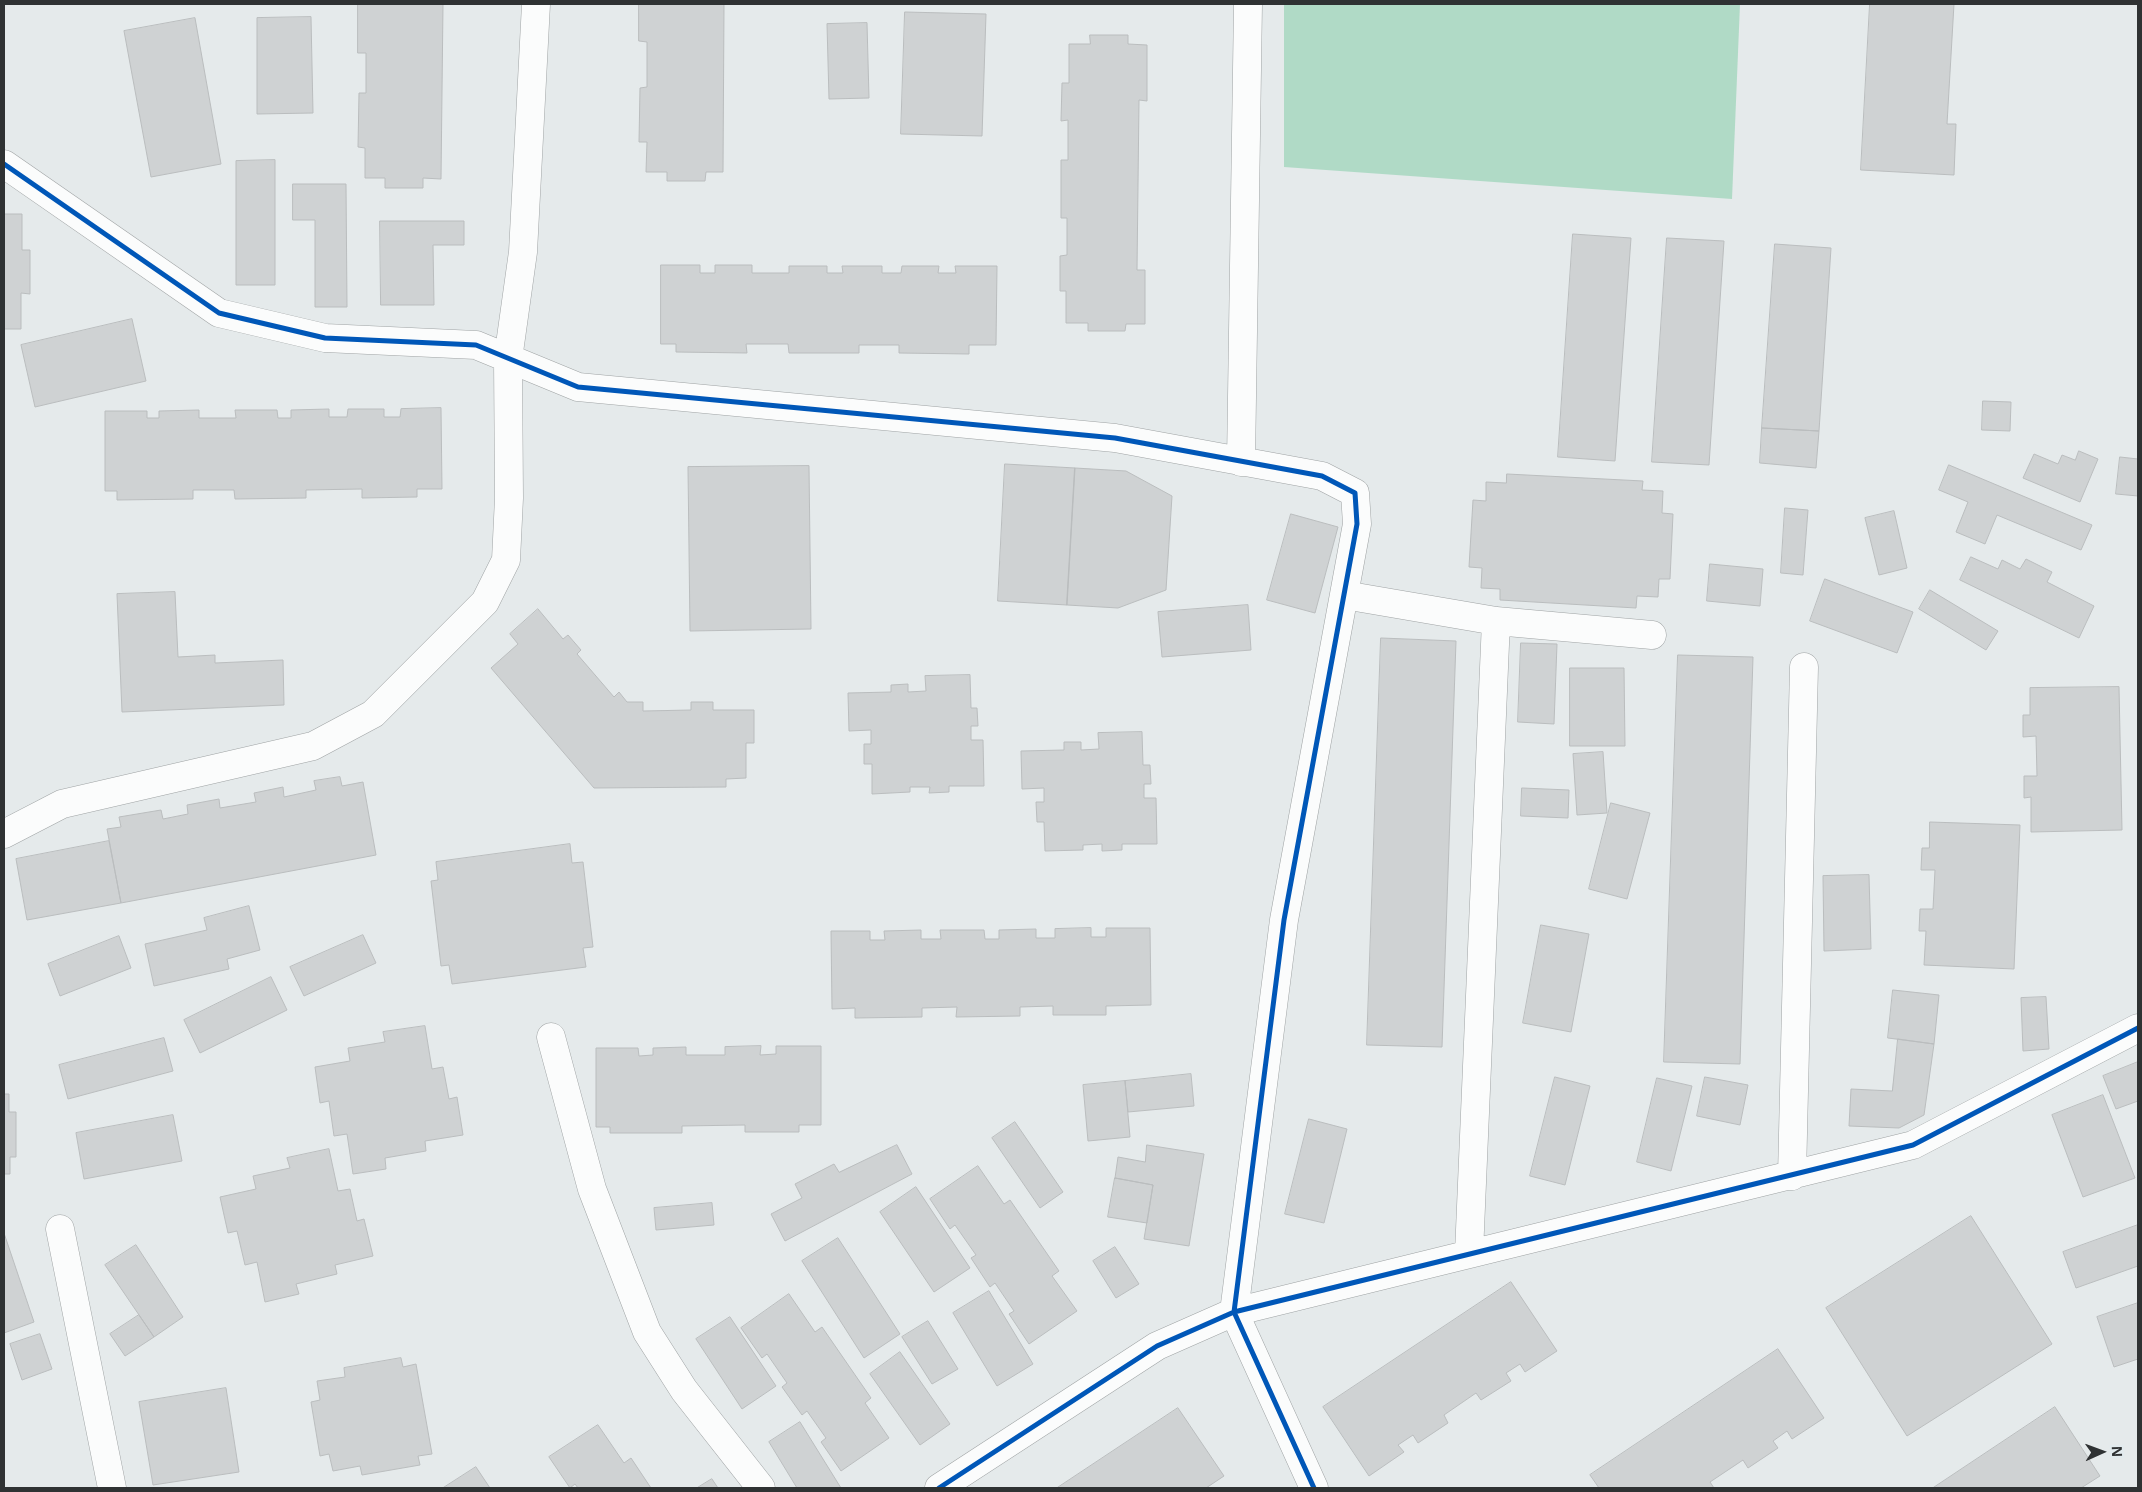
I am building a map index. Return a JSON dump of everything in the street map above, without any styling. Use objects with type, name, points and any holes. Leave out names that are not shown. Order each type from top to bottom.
[{"type":"street","points":[[4,834],[62,804],[313,746],[373,714],[485,602],[506,560],[509,498],[508,359],[523,252],[536,4]]},
{"type":"street","points":[[1241,462],[1248,4]]},
{"type":"street","points":[[4,164],[218,313],[324,338],[476,345],[578,387],[1115,438],[1322,476],[1355,493],[1357,524],[1284,920],[1234,1312],[1314,1488]]},
{"type":"street","points":[[1344,595],[1496,621],[1652,635]]},
{"type":"street","points":[[1470,1252],[1496,621]]},
{"type":"street","points":[[1792,1176],[1804,667]]},
{"type":"street","points":[[939,1488],[1157,1346],[1234,1312],[1470,1252],[1792,1176],[1913,1144],[2138,1028]]},
{"type":"street","points":[[551,1037],[592,1189],[647,1332],[684,1390],[761,1488]]},
{"type":"street","points":[[60,1229],[112,1488]]},
{"type":"green space","points":[[1284,4],[1740,4],[1732,199],[1284,167]]},
{"type":"building","points":[[358,4],[443,4],[441,179],[423,178],[423,188],[385,188],[385,178],[365,178],[365,148],[358,147],[359,93],[366,93],[366,53],[358,53]]},
{"type":"building","points":[[639,4],[724,4],[723,172],[706,172],[705,181],[667,181],[667,172],[646,172],[647,142],[639,142],[640,88],[647,87],[647,42],[639,41]]},
{"type":"building","points":[[1870,4],[1954,4],[1947,124],[1956,124],[1954,175],[1861,170]]},
{"type":"building","points":[[905,12],[986,14],[982,136],[901,134]]},
{"type":"building","points":[[311,17],[313,113],[257,114],[257,18]]},
{"type":"building","points":[[195,18],[221,164],[151,177],[124,31]]},
{"type":"building","points":[[867,23],[869,98],[829,99],[827,24]]},
{"type":"building","points":[[1090,35],[1128,35],[1128,44],[1147,45],[1147,101],[1139,100],[1137,270],[1145,270],[1145,324],[1126,324],[1125,331],[1088,331],[1088,323],[1066,323],[1066,291],[1060,291],[1060,256],[1067,255],[1067,218],[1061,218],[1061,160],[1068,160],[1068,120],[1061,121],[1062,83],[1069,83],[1069,44],[1090,44]]},
{"type":"building","points":[[275,160],[275,285],[236,285],[236,161]]},
{"type":"building","points":[[293,184],[346,184],[347,307],[315,307],[315,220],[293,220]]},
{"type":"building","points":[[4,214],[22,214],[22,250],[30,250],[30,294],[21,293],[21,329],[4,329]]},
{"type":"building","points":[[380,221],[464,221],[464,245],[433,245],[434,305],[381,305]]},
{"type":"building","points":[[1573,234],[1631,238],[1615,461],[1558,457]]},
{"type":"building","points":[[1667,238],[1724,241],[1709,465],[1652,462]]},
{"type":"building","points":[[1775,244],[1831,248],[1819,431],[1762,428]]},
{"type":"building","points":[[661,265],[700,265],[700,273],[715,273],[715,265],[752,265],[752,273],[789,273],[789,266],[827,266],[827,273],[843,273],[842,266],[882,266],[882,273],[901,273],[902,266],[939,266],[938,273],[956,273],[955,266],[997,266],[996,345],[969,345],[969,354],[899,353],[899,345],[859,345],[859,353],[789,353],[788,344],[746,344],[747,353],[676,352],[676,344],[661,344]]},
{"type":"building","points":[[132,319],[146,381],[35,407],[21,345]]},
{"type":"building","points":[[1983,401],[2011,402],[2010,431],[1982,430]]},
{"type":"building","points":[[441,408],[442,489],[417,489],[417,497],[362,498],[362,489],[306,490],[306,498],[235,499],[234,490],[193,490],[193,499],[117,500],[117,491],[105,491],[105,411],[147,411],[147,418],[159,418],[159,411],[199,410],[199,418],[236,418],[235,410],[277,410],[278,418],[291,418],[291,410],[329,409],[329,417],[347,417],[348,409],[384,409],[384,417],[400,417],[401,409]]},
{"type":"building","points":[[1762,428],[1819,431],[1816,468],[1760,463]]},
{"type":"building","points":[[2079,451],[2098,459],[2080,502],[2023,478],[2034,454],[2058,464],[2062,455],[2075,460]]},
{"type":"building","points":[[2120,457],[2138,459],[2138,496],[2116,494]]},
{"type":"building","points":[[1005,464],[1075,468],[1067,605],[998,601]]},
{"type":"building","points":[[1949,465],[2092,525],[2081,550],[1997,515],[1985,544],[1956,532],[1968,502],[1939,490]]},
{"type":"building","points":[[809,466],[811,629],[690,631],[688,467]]},
{"type":"building","points":[[1075,468],[1126,471],[1172,496],[1166,590],[1118,608],[1067,605]]},
{"type":"building","points":[[1507,474],[1643,481],[1642,490],[1663,491],[1662,513],[1673,514],[1670,579],[1659,579],[1658,597],[1637,596],[1636,608],[1500,600],[1500,589],[1481,588],[1482,568],[1469,567],[1473,500],[1486,501],[1486,482],[1506,483]]},
{"type":"building","points":[[1785,508],[1808,510],[1803,575],[1781,573]]},
{"type":"building","points":[[1894,511],[1907,568],[1879,575],[1865,518]]},
{"type":"building","points":[[1291,514],[1338,527],[1315,613],[1267,600]]},
{"type":"building","points":[[1971,557],[1998,569],[2002,560],[2020,569],[2026,559],[2052,572],[2047,582],[2094,606],[2079,638],[1960,580]]},
{"type":"building","points":[[1710,564],[1763,569],[1760,606],[1707,601]]},
{"type":"building","points":[[1825,579],[1913,612],[1897,653],[1810,621]]},
{"type":"building","points":[[1930,590],[1998,631],[1986,650],[1919,609]]},
{"type":"building","points":[[175,592],[178,657],[215,655],[215,663],[283,660],[284,705],[122,712],[117,594]]},
{"type":"building","points":[[1248,605],[1251,650],[1162,657],[1158,612]]},
{"type":"building","points":[[538,609],[563,639],[568,635],[581,650],[577,654],[614,697],[619,692],[627,702],[643,702],[643,711],[691,710],[691,702],[713,702],[713,710],[754,710],[754,743],[746,743],[746,778],[726,779],[726,787],[594,788],[491,668],[518,644],[510,634]]},
{"type":"building","points":[[1381,638],[1456,641],[1442,1047],[1367,1045]]},
{"type":"building","points":[[1521,643],[1557,644],[1554,724],[1518,722]]},
{"type":"building","points":[[1678,655],[1753,657],[1740,1064],[1664,1062]]},
{"type":"building","points":[[1570,668],[1624,668],[1625,746],[1570,746]]},
{"type":"building","points":[[970,675],[971,708],[977,708],[978,726],[971,726],[971,740],[983,740],[984,786],[949,786],[949,792],[929,793],[930,787],[910,787],[910,792],[872,794],[872,764],[864,764],[864,744],[871,744],[871,730],[849,731],[848,693],[891,692],[891,685],[908,684],[908,692],[926,691],[925,676]]},
{"type":"building","points":[[2119,687],[2122,830],[2031,832],[2031,797],[2024,798],[2024,776],[2037,776],[2036,736],[2023,737],[2023,715],[2030,715],[2030,688]]},
{"type":"building","points":[[1142,732],[1143,765],[1150,765],[1151,784],[1144,784],[1144,798],[1156,798],[1157,844],[1122,844],[1122,850],[1102,851],[1102,844],[1083,845],[1083,850],[1045,851],[1044,822],[1037,822],[1036,802],[1044,802],[1044,788],[1022,789],[1021,751],[1064,750],[1064,742],[1081,742],[1081,750],[1099,749],[1098,733]]},
{"type":"building","points":[[1603,752],[1607,813],[1577,815],[1573,754]]},
{"type":"building","points":[[340,777],[342,786],[363,782],[376,855],[121,903],[107,829],[121,827],[119,817],[161,810],[163,819],[188,814],[187,805],[219,799],[220,808],[256,802],[254,793],[283,787],[284,797],[316,790],[314,781]]},
{"type":"building","points":[[1522,788],[1569,790],[1568,818],[1521,816]]},
{"type":"building","points":[[1611,803],[1650,813],[1627,899],[1589,889]]},
{"type":"building","points":[[1930,822],[2020,825],[2014,969],[1924,965],[1926,931],[1919,931],[1920,909],[1933,909],[1935,870],[1921,870],[1922,848],[1929,848]]},
{"type":"building","points":[[109,841],[121,903],[27,920],[16,859]]},
{"type":"building","points":[[570,844],[572,863],[583,862],[593,947],[583,948],[586,967],[452,984],[449,965],[441,966],[431,881],[438,880],[436,862]]},
{"type":"building","points":[[1869,875],[1871,949],[1824,951],[1823,876]]},
{"type":"building","points":[[249,906],[260,950],[227,959],[229,969],[154,986],[145,944],[207,930],[204,918]]},
{"type":"building","points":[[1541,925],[1589,934],[1571,1032],[1523,1023]]},
{"type":"building","points":[[1091,928],[1091,937],[1106,937],[1106,928],[1150,928],[1151,1005],[1106,1006],[1106,1015],[1053,1015],[1053,1006],[1020,1007],[1020,1016],[956,1017],[957,1007],[922,1008],[922,1017],[855,1018],[855,1008],[832,1009],[831,931],[870,931],[870,940],[885,940],[884,931],[921,930],[921,939],[941,939],[940,930],[984,930],[985,939],[999,939],[999,930],[1036,929],[1036,938],[1055,938],[1055,929]]},
{"type":"building","points":[[363,935],[376,963],[304,996],[290,967]]},
{"type":"building","points":[[119,936],[131,968],[60,996],[48,964]]},
{"type":"building","points":[[271,977],[287,1010],[200,1053],[184,1020]]},
{"type":"building","points":[[1893,990],[1939,995],[1934,1044],[1888,1038]]},
{"type":"building","points":[[2046,997],[2049,1049],[2023,1051],[2021,998]]},
{"type":"building","points":[[425,1026],[432,1069],[443,1067],[449,1099],[457,1097],[463,1135],[425,1141],[426,1151],[385,1158],[386,1169],[353,1174],[347,1134],[334,1136],[329,1101],[320,1103],[315,1067],[350,1061],[348,1048],[385,1042],[383,1032]]},
{"type":"building","points":[[164,1038],[173,1071],[68,1099],[59,1065]]},
{"type":"building","points":[[1898,1039],[1934,1044],[1924,1115],[1899,1128],[1849,1126],[1851,1089],[1892,1091]]},
{"type":"building","points":[[761,1046],[760,1055],[776,1054],[776,1046],[821,1046],[821,1125],[799,1125],[799,1132],[745,1132],[745,1125],[682,1126],[682,1133],[610,1133],[610,1127],[596,1127],[596,1048],[638,1048],[639,1056],[653,1055],[653,1048],[686,1047],[686,1055],[725,1055],[725,1047]]},
{"type":"building","points":[[2138,1062],[2138,1101],[2116,1109],[2103,1076]]},
{"type":"building","points":[[1191,1074],[1194,1106],[1128,1112],[1125,1081]]},
{"type":"building","points":[[1555,1077],[1590,1086],[1565,1185],[1530,1176]]},
{"type":"building","points":[[1705,1077],[1748,1085],[1740,1125],[1697,1116]]},
{"type":"building","points":[[1657,1078],[1692,1086],[1671,1171],[1637,1162]]},
{"type":"building","points":[[1125,1081],[1130,1137],[1088,1141],[1083,1085]]},
{"type":"building","points":[[4,1094],[9,1094],[9,1112],[16,1112],[16,1157],[10,1157],[10,1174],[4,1174]]},
{"type":"building","points":[[2103,1095],[2135,1178],[2083,1197],[2052,1115]]},
{"type":"building","points":[[173,1115],[182,1161],[84,1179],[76,1133]]},
{"type":"building","points":[[1309,1119],[1347,1129],[1324,1223],[1285,1214]]},
{"type":"building","points":[[1015,1122],[1063,1192],[1040,1208],[992,1138]]},
{"type":"building","points":[[897,1145],[912,1174],[785,1241],[771,1214],[802,1198],[795,1184],[834,1164],[839,1172]]},
{"type":"building","points":[[1147,1145],[1204,1154],[1189,1246],[1144,1239],[1153,1185],[1115,1178],[1118,1157],[1145,1162]]},
{"type":"building","points":[[329,1149],[338,1191],[350,1189],[357,1221],[364,1219],[373,1256],[335,1265],[337,1274],[296,1284],[299,1294],[265,1302],[257,1262],[245,1265],[237,1231],[228,1233],[220,1197],[256,1189],[253,1176],[290,1168],[287,1158]]},
{"type":"building","points":[[978,1166],[1004,1204],[1010,1200],[1059,1271],[1052,1276],[1077,1311],[1029,1344],[1009,1314],[1014,1311],[995,1283],[990,1287],[971,1258],[976,1255],[955,1225],[950,1229],[930,1199]]},
{"type":"building","points":[[1115,1178],[1153,1185],[1147,1223],[1108,1217]]},
{"type":"building","points":[[916,1187],[970,1268],[934,1292],[880,1212]]},
{"type":"building","points":[[712,1203],[714,1225],[656,1230],[654,1208]]},
{"type":"building","points":[[1971,1216],[2052,1344],[1907,1436],[1826,1308]]},
{"type":"building","points":[[2138,1225],[2138,1266],[2076,1288],[2063,1252]]},
{"type":"building","points":[[4,1233],[34,1322],[4,1333]]},
{"type":"building","points":[[838,1238],[900,1334],[864,1358],[802,1261]]},
{"type":"building","points":[[136,1245],[183,1317],[154,1337],[105,1265]]},
{"type":"building","points":[[1115,1247],[1139,1284],[1116,1298],[1093,1261]]},
{"type":"building","points":[[1511,1282],[1557,1351],[1525,1372],[1520,1364],[1506,1373],[1511,1381],[1481,1400],[1476,1393],[1444,1415],[1448,1423],[1418,1443],[1413,1435],[1398,1445],[1404,1452],[1369,1476],[1323,1407]]},
{"type":"building","points":[[989,1291],[1033,1364],[997,1386],[953,1313]]},
{"type":"building","points":[[789,1294],[815,1332],[822,1327],[871,1398],[865,1403],[889,1438],[841,1471],[821,1442],[826,1438],[807,1411],[802,1415],[782,1387],[787,1383],[767,1354],[762,1358],[741,1328]]},
{"type":"building","points":[[2138,1303],[2138,1359],[2114,1367],[2097,1317]]},
{"type":"building","points":[[139,1315],[154,1337],[125,1356],[110,1334]]},
{"type":"building","points":[[730,1317],[776,1386],[742,1409],[696,1339]]},
{"type":"building","points":[[928,1321],[958,1369],[932,1384],[902,1337]]},
{"type":"building","points":[[40,1334],[52,1369],[22,1380],[10,1344]]},
{"type":"building","points":[[1778,1349],[1824,1418],[1792,1439],[1787,1431],[1773,1441],[1778,1448],[1748,1468],[1743,1460],[1710,1482],[1714,1488],[1599,1488],[1590,1475]]},
{"type":"building","points":[[900,1352],[950,1424],[920,1445],[870,1374]]},
{"type":"building","points":[[401,1358],[403,1367],[416,1364],[432,1454],[418,1456],[420,1465],[362,1475],[360,1466],[333,1471],[329,1454],[320,1456],[311,1402],[320,1400],[317,1381],[345,1377],[344,1368]]},
{"type":"building","points":[[226,1388],[239,1472],[153,1485],[139,1402]]},
{"type":"building","points":[[2055,1407],[2100,1476],[2081,1488],[1933,1488]]},
{"type":"building","points":[[1178,1408],[1224,1476],[1206,1488],[1057,1488]]},
{"type":"building","points":[[800,1422],[841,1488],[797,1488],[769,1442]]},
{"type":"building","points":[[598,1425],[624,1463],[631,1458],[651,1488],[578,1488],[575,1484],[570,1488],[549,1457]]},
{"type":"building","points":[[476,1467],[490,1488],[443,1488]]},
{"type":"building","points":[[712,1479],[718,1488],[697,1488]]},
{"type":"cycle path","points":[[4,164],[219,313],[325,338],[476,345],[578,387],[1115,438],[1322,476],[1355,493],[1357,524],[1284,920],[1234,1312],[1314,1488]]},
{"type":"cycle path","points":[[939,1488],[1157,1346],[1234,1312],[1913,1145],[2138,1028]]}]
